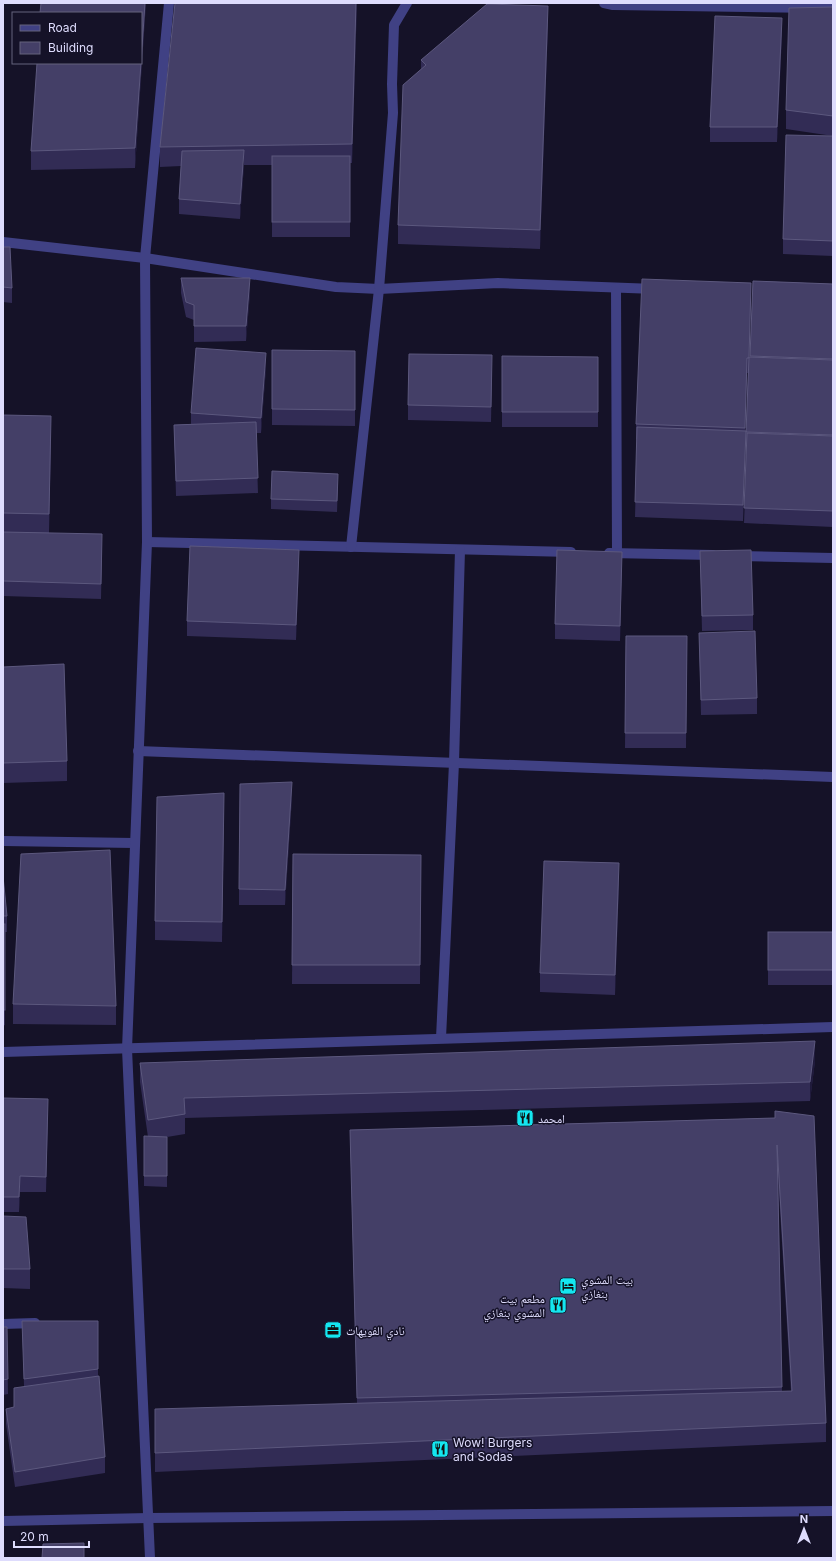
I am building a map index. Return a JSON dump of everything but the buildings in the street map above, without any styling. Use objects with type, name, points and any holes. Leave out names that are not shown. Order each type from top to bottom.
[{"type":"street","points":[[150,1558],[150,1518],[127,1049],[147,542],[145,258],[169,3]]},
{"type":"street","points":[[351,547],[379,290],[393,113],[392,84],[394,25],[406,3]]},
{"type":"street","points":[[604,3],[621,5],[833,9]]},
{"type":"street","points":[[3,242],[145,258],[336,287],[379,290],[498,283],[669,289]]},
{"type":"street","points":[[616,288],[617,553]]},
{"type":"street","points":[[147,542],[577,552]]},
{"type":"street","points":[[441,1038],[454,763],[460,550]]},
{"type":"street","points":[[601,553],[833,558]]},
{"type":"street","points":[[138,751],[833,777]]},
{"type":"street","points":[[3,841],[134,844]]},
{"type":"street","points":[[3,1052],[833,1027]]},
{"type":"street","points":[[3,1324],[48,1323]]},
{"type":"street","points":[[3,1522],[150,1518],[833,1512]]},
{"type":"place","name":"امحمد","points":[[525,1118]]},
{"type":"place","name":"بيت المشوي بنغازي","points":[[568,1286]]},
{"type":"place","name":"مطعم بيت المشوي بنغازي","points":[[558,1305]]},
{"type":"place","name":"نادي الفويهات","points":[[333,1330]]},
{"type":"place","name":"Wow! Burgers and Sodas","points":[[440,1449]]}]
